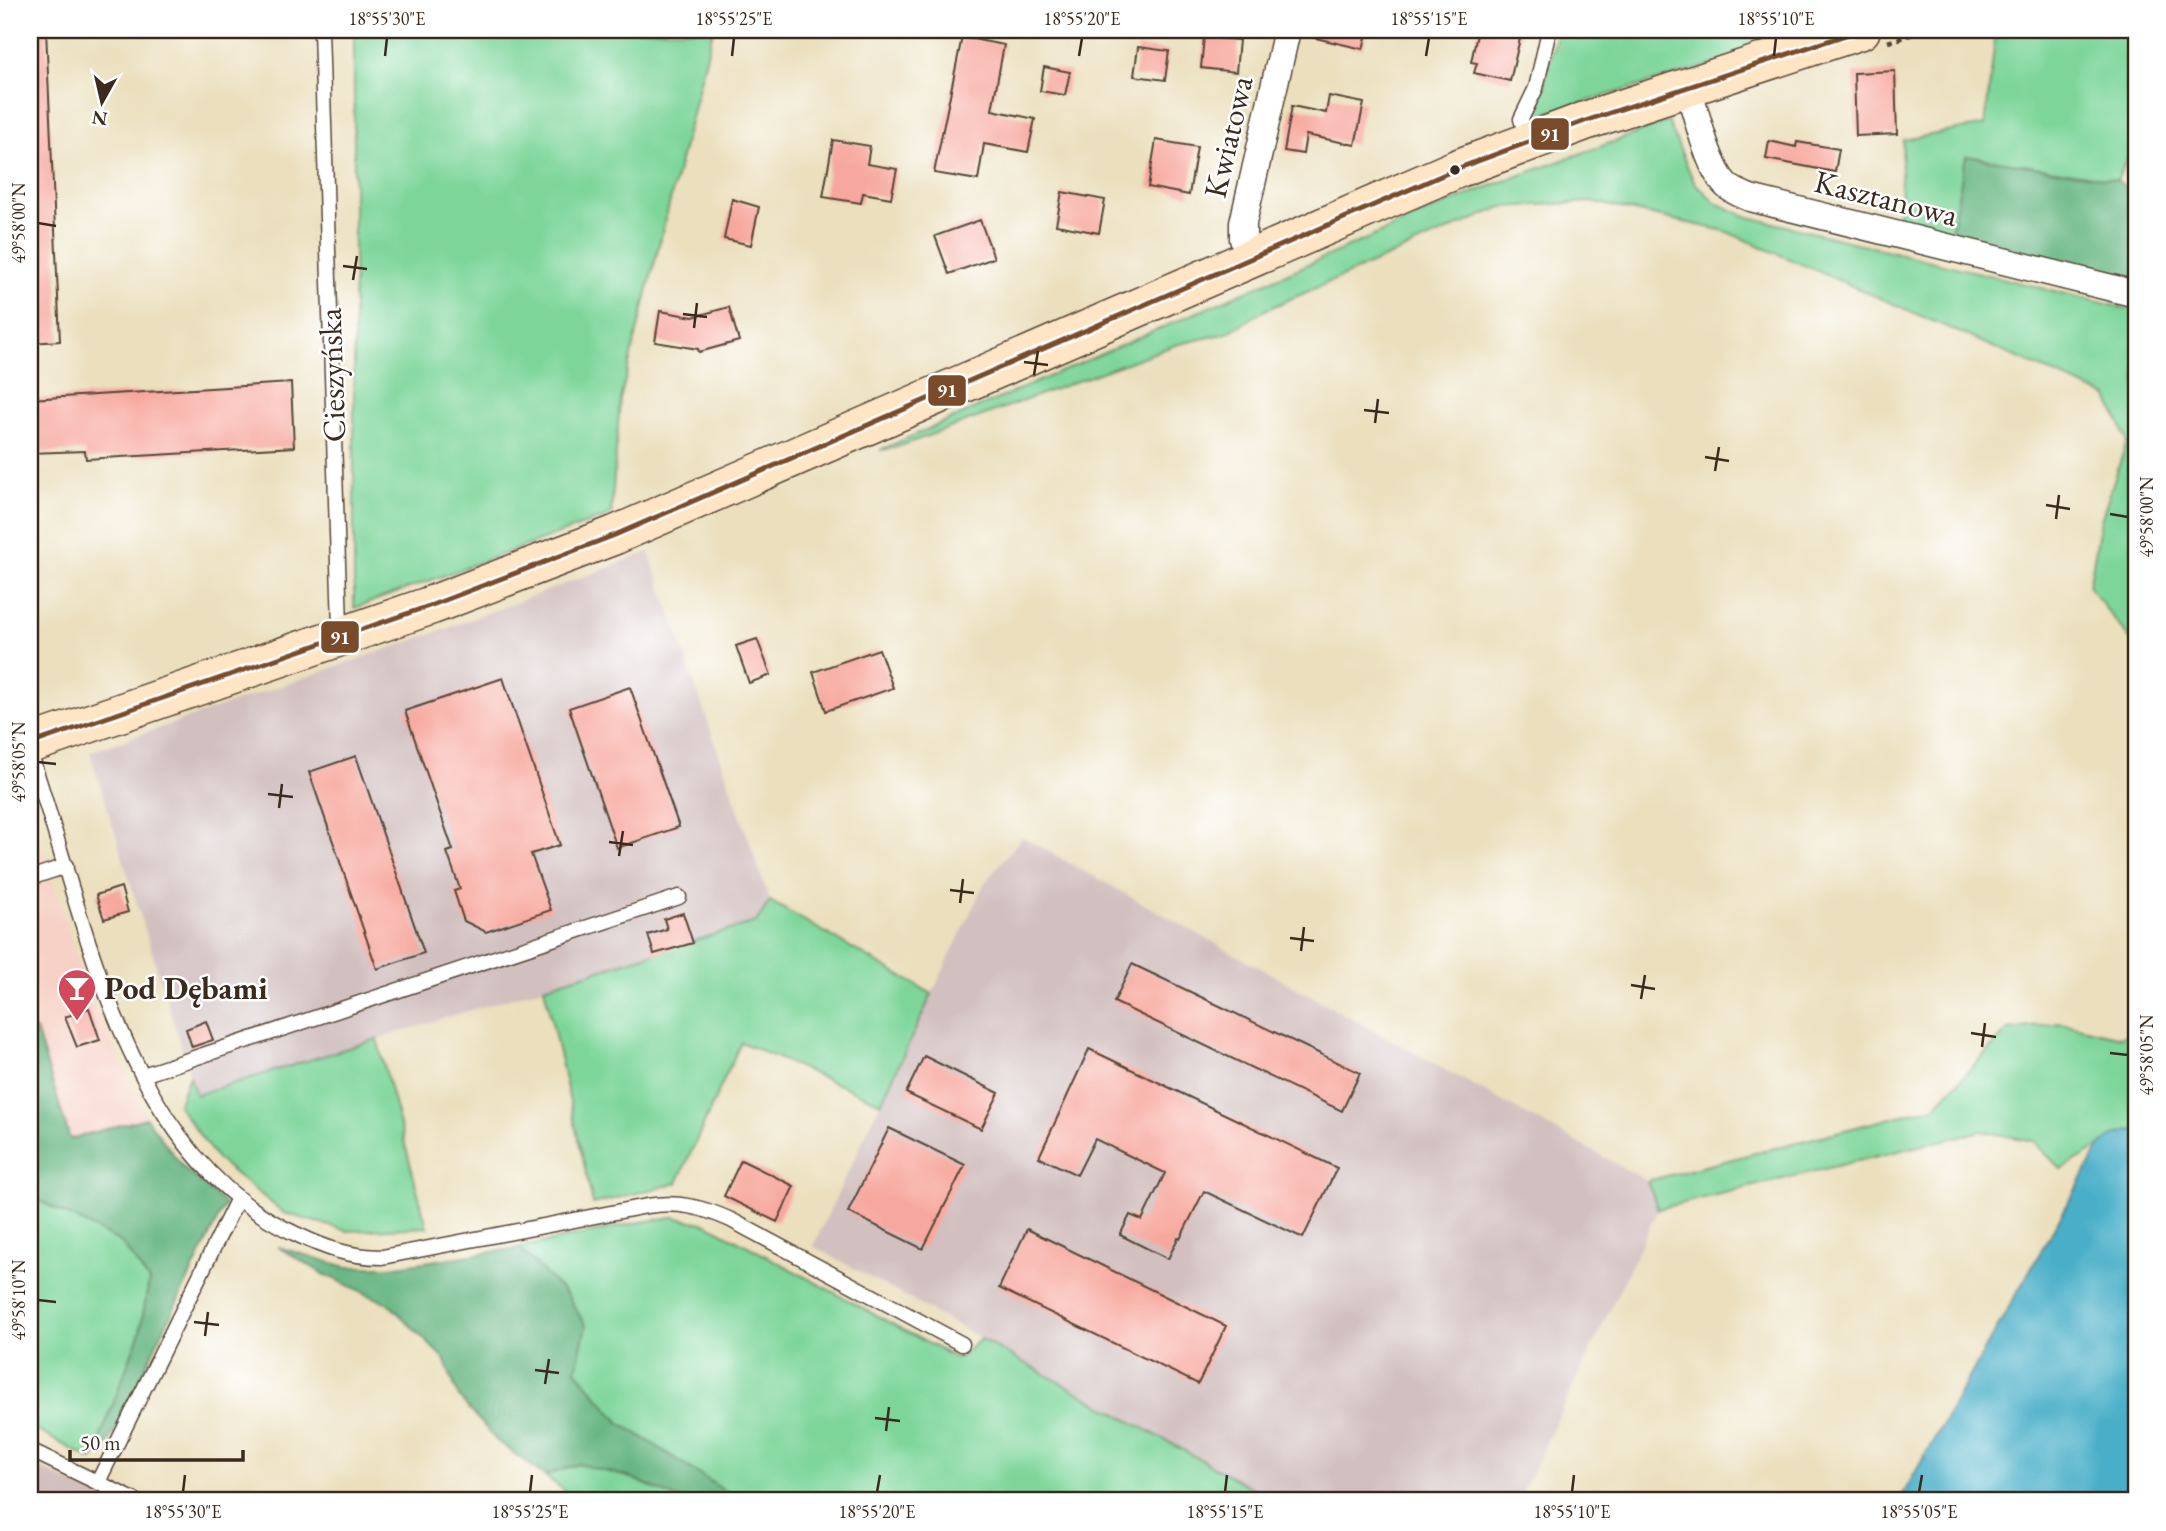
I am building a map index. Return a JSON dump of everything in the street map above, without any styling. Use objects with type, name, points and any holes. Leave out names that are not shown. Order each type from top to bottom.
[{"type":"main road","points":[[30,744],[432,606],[590,545],[1459,168],[1688,87],[1850,36]]},
{"type":"street","name":"Kwiatowa","points":[[1250,258],[1243,239],[1243,223],[1287,30]]},
{"type":"street","name":"Kasztanowa","points":[[1688,87],[1708,150],[1719,174],[1726,185],[1750,198],[2136,294]]},
{"type":"lane","name":"Cieszyńska","points":[[321,30],[340,612],[343,636]]},
{"type":"lane","points":[[1527,142],[1521,119],[1536,88],[1549,30]]},
{"type":"lane","points":[[30,753],[108,1000],[143,1075],[163,1113],[192,1153],[239,1198],[272,1223],[342,1253],[382,1257],[647,1206],[668,1203],[691,1205],[731,1220],[962,1343]]},
{"type":"lane","points":[[30,878],[66,866]]},
{"type":"lane","points":[[143,1075],[679,897]]},
{"type":"lane","points":[[98,1482],[239,1198]]},
{"type":"lane","points":[[30,1450],[136,1501]]},
{"type":"path","points":[[1850,36],[1926,30]]},
{"type":"shaded area","points":[[649,552],[770,901],[756,922],[196,1095],[90,752],[448,628]]},
{"type":"shaded area","points":[[30,811],[87,990],[146,1118],[70,1139],[36,1030],[30,1026]]},
{"type":"shaded area","points":[[1022,837],[1647,1181],[1658,1209],[1518,1501],[1276,1501],[813,1246],[984,884]]},
{"type":"shaded area","points":[[30,1463],[109,1501],[30,1501]]},
{"type":"green space","points":[[354,30],[713,30],[620,400],[611,515],[354,608]]},
{"type":"green space","points":[[1558,30],[1817,30],[1818,34],[1536,116]]},
{"type":"green space","points":[[1996,30],[2136,30],[2136,142],[2117,180],[1967,156],[1950,236],[1899,221],[1903,140],[1985,125]]},
{"type":"green space","points":[[1668,122],[1694,182],[1716,203],[1745,216],[2136,311],[2136,647],[2089,587],[2101,520],[2127,441],[2108,397],[1725,231],[1593,202],[1502,207],[1265,310],[1227,333],[1175,345],[895,448],[880,450],[1477,191]]},
{"type":"green space","points":[[1966,156],[2117,180],[2136,196],[2136,278],[1950,236]]},
{"type":"green space","points":[[770,901],[932,994],[881,1103],[741,1042],[677,1183],[593,1204],[544,987],[756,922]]},
{"type":"green space","points":[[2060,1023],[2121,1037],[2136,1031],[2136,1130],[2129,1130],[2061,1169],[2033,1141],[1981,1131],[1658,1209],[1647,1181],[1934,1107],[2008,1030]]},
{"type":"green space","points":[[30,1026],[36,1030],[70,1139],[146,1118],[183,1167],[225,1204],[107,1446],[92,1460],[140,1332],[149,1281],[121,1242],[30,1196]]},
{"type":"green space","points":[[377,1039],[427,1227],[348,1231],[284,1213],[218,1160],[178,1105],[189,1076],[196,1095]]},
{"type":"green space","points":[[30,1196],[121,1242],[149,1280],[140,1332],[92,1460],[30,1427]]},
{"type":"green space","points":[[673,1217],[707,1224],[957,1359],[981,1339],[1276,1501],[740,1501],[619,1422],[575,1370],[586,1326],[567,1295],[519,1248]]},
{"type":"green space","points":[[278,1247],[346,1267],[390,1267],[519,1248],[567,1295],[586,1326],[576,1370],[619,1422],[740,1501],[682,1501],[632,1478],[578,1464],[545,1476],[497,1441],[459,1397],[444,1359],[389,1304],[324,1274]]},
{"type":"green space","points":[[578,1464],[632,1478],[682,1501],[579,1501],[545,1476]]},
{"type":"water","points":[[2129,1130],[2136,1131],[2136,1501],[1899,1501],[2101,1145]]},
{"type":"building","points":[[30,30],[46,30],[60,341],[30,343]]},
{"type":"building","points":[[1312,30],[1368,30],[1363,49],[1311,37]]},
{"type":"building","points":[[1478,30],[1522,30],[1510,81],[1474,73],[1477,63],[1471,62]]},
{"type":"building","points":[[962,37],[1004,45],[992,110],[1035,119],[1028,152],[984,144],[978,180],[934,173]]},
{"type":"building","points":[[1204,37],[1239,40],[1236,72],[1201,68]]},
{"type":"building","points":[[1138,47],[1169,51],[1165,80],[1134,76]]},
{"type":"building","points":[[1044,67],[1070,72],[1065,95],[1040,91]]},
{"type":"building","points":[[1895,71],[1897,134],[1856,136],[1854,73]]},
{"type":"building","points":[[1329,96],[1364,103],[1355,145],[1306,135],[1303,154],[1284,151],[1292,106],[1326,113]]},
{"type":"building","points":[[833,140],[870,146],[867,164],[897,169],[891,198],[863,193],[861,203],[823,197]]},
{"type":"building","points":[[1156,140],[1197,147],[1189,195],[1148,187]]},
{"type":"building","points":[[1769,141],[1796,147],[1797,142],[1839,149],[1835,172],[1766,159]]},
{"type":"building","points":[[1062,192],[1105,200],[1099,233],[1056,225]]},
{"type":"building","points":[[732,199],[759,207],[751,245],[724,239]]},
{"type":"building","points":[[980,220],[994,258],[949,274],[935,236]]},
{"type":"building","points":[[729,307],[739,341],[699,352],[698,349],[655,342],[660,311],[693,317]]},
{"type":"building","points":[[291,383],[294,447],[86,459],[85,451],[30,453],[30,399]]},
{"type":"building","points":[[757,639],[771,675],[749,683],[736,646]]},
{"type":"building","points":[[879,649],[893,688],[826,711],[813,672]]},
{"type":"building","points":[[503,678],[560,845],[531,854],[551,910],[486,932],[464,921],[454,891],[460,889],[447,852],[453,850],[405,711]]},
{"type":"building","points":[[630,687],[679,827],[617,848],[569,708]]},
{"type":"building","points":[[356,756],[424,953],[377,969],[309,772]]},
{"type":"building","points":[[121,887],[128,912],[104,919],[96,895]]},
{"type":"building","points":[[683,913],[693,943],[654,954],[648,935],[667,929],[664,919]]},
{"type":"building","points":[[1132,964],[1360,1073],[1342,1111],[1114,1002]]},
{"type":"building","points":[[89,1008],[100,1040],[77,1047],[65,1017]]},
{"type":"building","points":[[206,1021],[213,1040],[192,1047],[186,1029]]},
{"type":"building","points":[[1089,1049],[1337,1168],[1303,1238],[1204,1191],[1168,1259],[1120,1235],[1130,1215],[1142,1220],[1165,1173],[1095,1139],[1077,1175],[1039,1157]]},
{"type":"building","points":[[924,1056],[999,1093],[981,1129],[906,1093]]},
{"type":"building","points":[[889,1128],[965,1165],[923,1249],[848,1212]]},
{"type":"building","points":[[741,1160],[794,1186],[777,1222],[724,1196]]},
{"type":"building","points":[[1027,1229],[1226,1326],[1198,1384],[999,1288]]},
{"type":"transit line","name":"91","points":[[30,744],[432,605],[615,535],[1459,168],[1585,121],[1861,30]]},
{"type":"place","name":"Pod Dębami","points":[[77,1022]]}]
